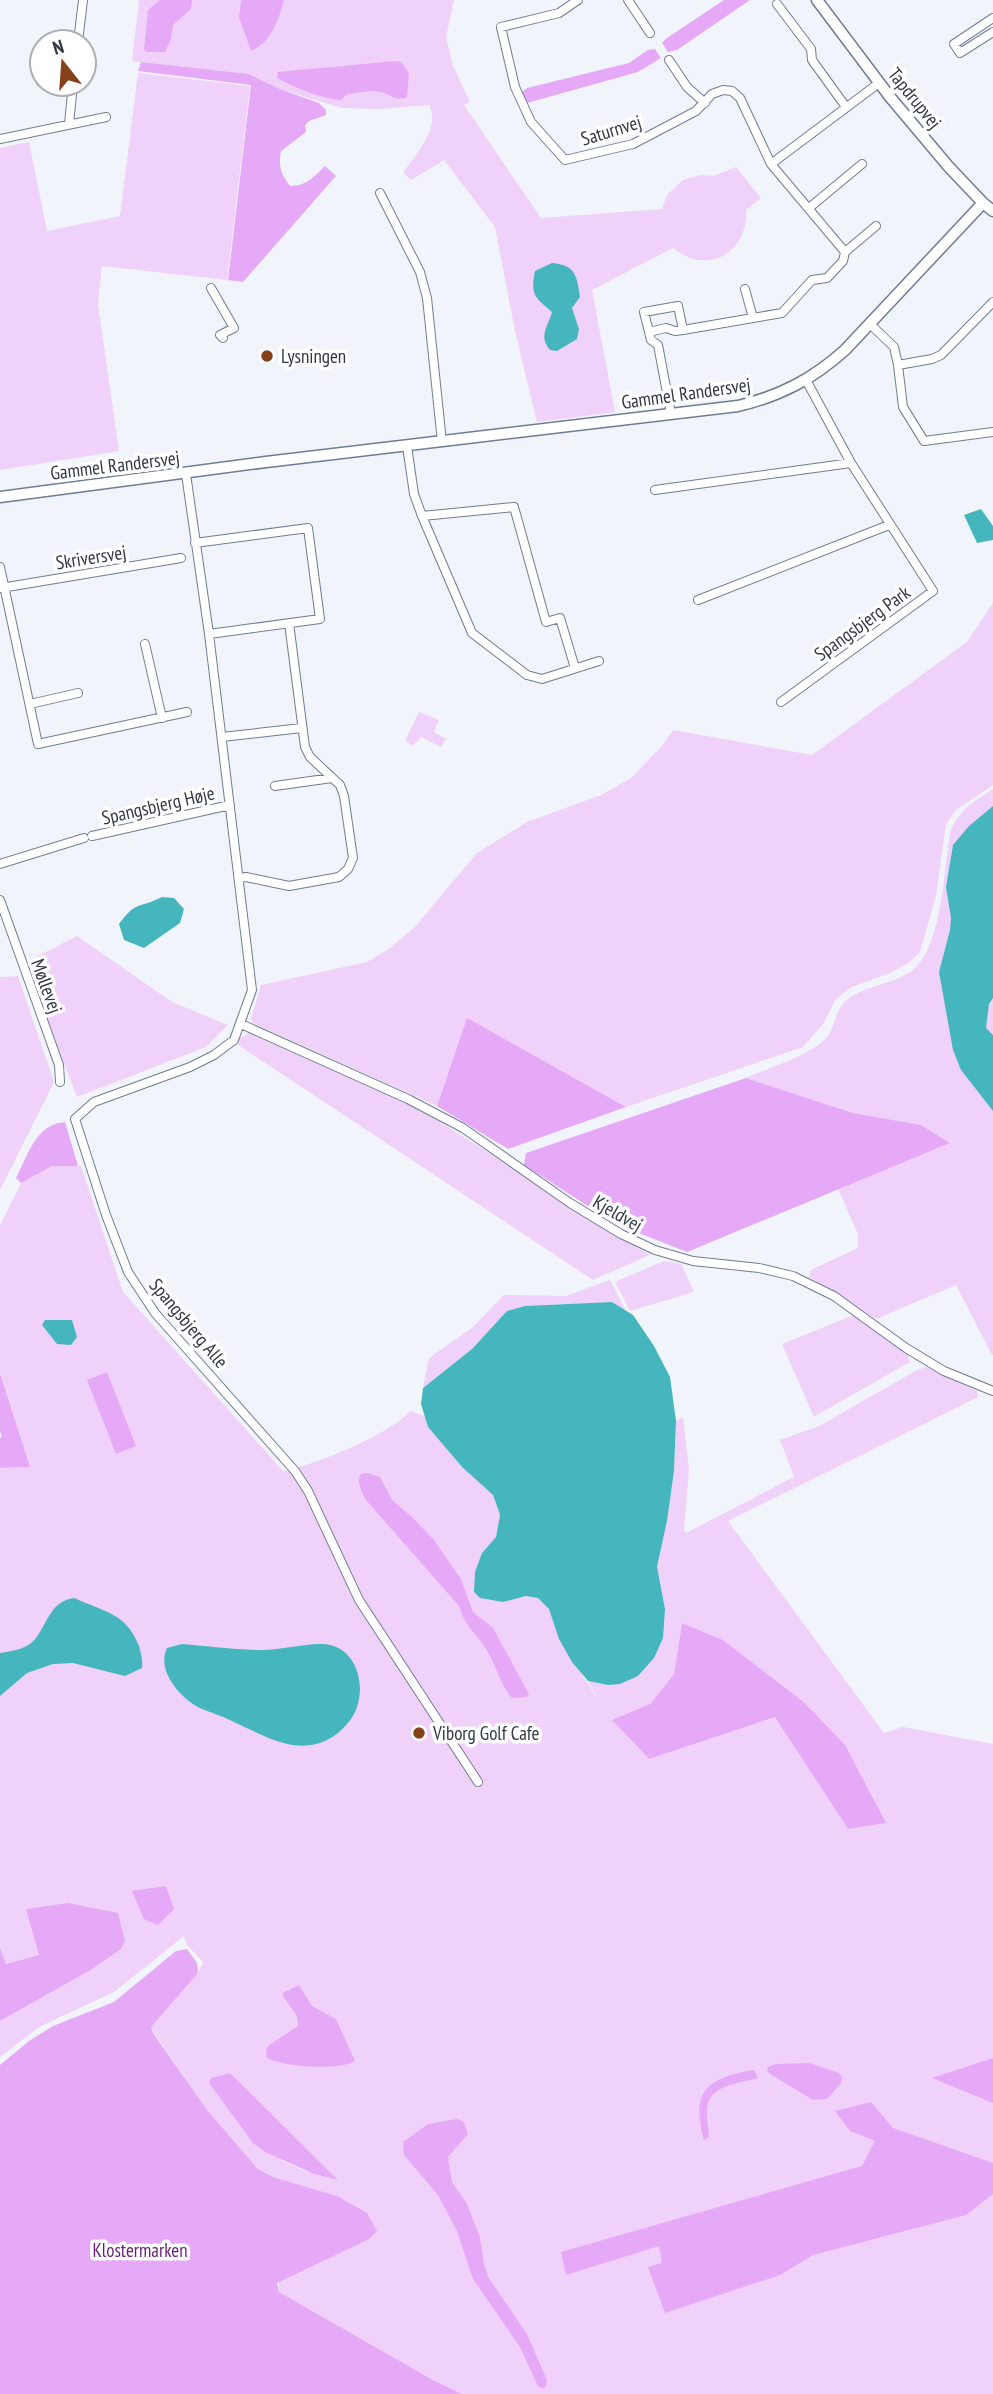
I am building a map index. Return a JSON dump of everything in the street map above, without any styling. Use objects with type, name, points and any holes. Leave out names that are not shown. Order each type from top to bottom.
[{"type":"street","points":[[80,28],[83,0]]},
{"type":"street","name":"Saturnvej","points":[[578,0],[559,13],[501,27],[515,87],[531,122],[565,160],[633,144],[696,111],[712,94],[723,90],[732,91],[740,98],[771,163],[845,252]]},
{"type":"street","points":[[628,0],[650,33]]},
{"type":"street","name":"Tapdrupvej","points":[[817,0],[922,135],[993,211]]},
{"type":"street","points":[[777,4],[811,49],[812,60],[846,107]]},
{"type":"street","points":[[993,18],[954,44],[960,54],[993,32]]},
{"type":"street","points":[[668,60],[687,87],[705,103]]},
{"type":"street","points":[[771,163],[879,83]]},
{"type":"street","points":[[69,124],[72,98]]},
{"type":"street","points":[[0,139],[106,117]]},
{"type":"street","points":[[809,208],[862,164]]},
{"type":"street","points":[[380,193],[420,272],[426,298],[442,442]]},
{"type":"street","name":"Gammel Randersvej","points":[[0,498],[670,414],[762,400],[806,380],[827,366],[983,203]]},
{"type":"street","points":[[649,332],[666,328],[683,331],[782,313],[812,280],[827,278],[843,261],[845,252],[876,226]]},
{"type":"street","points":[[211,288],[234,328],[220,335],[223,338]]},
{"type":"street","points":[[745,289],[753,318]]},
{"type":"street","points":[[898,365],[941,355],[993,302]]},
{"type":"street","points":[[670,414],[658,345],[651,340],[645,312],[678,306],[683,331]]},
{"type":"street","points":[[870,324],[894,347],[903,407],[924,441],[993,432]]},
{"type":"street","name":"Spangsbjerg Park","points":[[780,702],[933,590],[851,463],[806,380]]},
{"type":"street","points":[[407,446],[414,494],[472,633],[527,675],[542,679],[598,661]]},
{"type":"street","points":[[655,490],[851,463]]},
{"type":"street","name":"Spangsbjerg Alle","points":[[186,474],[222,737],[251,990],[241,1024],[233,1040],[214,1055],[190,1067],[94,1102],[75,1119],[106,1215],[128,1272],[155,1313],[295,1471],[308,1492],[359,1600],[478,1782]]},
{"type":"street","points":[[422,516],[514,507],[546,622],[560,618],[575,668]]},
{"type":"street","points":[[698,600],[889,525]]},
{"type":"street","points":[[195,543],[307,528],[320,619],[209,634]]},
{"type":"street","name":"Skriversvej","points":[[2,588],[181,558]]},
{"type":"street","points":[[0,568],[2,588],[38,744],[187,712]]},
{"type":"street","points":[[239,878],[289,886],[339,877],[348,869],[353,858],[340,785],[310,757],[305,747],[289,623]]},
{"type":"street","points":[[145,644],[162,718]]},
{"type":"street","points":[[30,704],[78,693]]},
{"type":"street","points":[[222,737],[302,728]]},
{"type":"street","points":[[275,786],[332,778]]},
{"type":"street","name":"Spangsbjerg Høje","points":[[0,864],[88,837],[230,805]]},
{"type":"street","name":"Møllevej","points":[[0,901],[59,1065],[60,1082]]},
{"type":"street","name":"Kjeldvej","points":[[241,1024],[383,1088],[463,1128],[570,1203],[621,1234],[654,1250],[693,1261],[760,1268],[793,1276],[834,1296],[906,1348],[944,1371],[993,1391]]},
{"type":"shaded area","points":[[139,0],[454,0],[446,37],[453,66],[470,102],[464,105],[541,218],[662,209],[667,195],[683,180],[700,175],[713,176],[736,167],[761,198],[746,210],[740,239],[719,258],[698,260],[673,248],[592,290],[615,412],[537,422],[515,331],[495,227],[444,160],[411,180],[403,173],[429,132],[432,114],[429,105],[379,109],[342,108],[282,90],[249,74],[132,61]]},
{"type":"shaded area","points":[[138,73],[250,86],[227,280],[102,266],[98,304],[119,451],[0,470],[0,148],[29,142],[47,231],[120,216]]},
{"type":"shaded area","points":[[993,603],[993,785],[956,810],[946,824],[936,896],[920,952],[909,963],[852,987],[836,999],[823,1024],[803,1047],[626,1107],[467,1019],[437,1106],[253,1023],[251,1019],[261,985],[367,962],[387,950],[414,928],[477,853],[527,822],[601,795],[631,778],[662,746],[673,730],[812,755],[967,642]]},
{"type":"shaded area","points":[[419,712],[439,720],[434,732],[446,739],[441,747],[421,737],[413,746],[405,741]]},
{"type":"shaded area","points":[[993,789],[992,1355],[956,1285],[876,1319],[809,1277],[811,1270],[858,1248],[858,1234],[838,1189],[950,1143],[921,1125],[853,1113],[746,1078],[811,1050],[827,1037],[846,1001],[858,993],[903,976],[921,962],[929,947],[940,908],[953,825],[973,802]]},
{"type":"shaded area","points":[[77,936],[172,1002],[228,1025],[206,1047],[77,1097],[27,966],[36,957]]},
{"type":"shaded area","points":[[18,976],[54,1082],[0,1190],[0,977]]},
{"type":"shaded area","points":[[249,1033],[421,1110],[650,1255],[593,1280],[238,1045],[239,1039]]},
{"type":"shaded area","points":[[50,1166],[81,1166],[123,1292],[283,1471],[351,1448],[386,1429],[410,1411],[425,1416],[428,1427],[462,1467],[493,1495],[500,1516],[496,1537],[482,1553],[503,1602],[527,1596],[538,1598],[549,1609],[559,1639],[601,1704],[588,1681],[608,1685],[665,1609],[657,1567],[674,1471],[676,1421],[683,1417],[689,1470],[684,1530],[686,1533],[794,1477],[780,1440],[819,1426],[917,1370],[927,1367],[977,1391],[978,1397],[728,1521],[884,1733],[903,1727],[993,1744],[993,2394],[462,2394],[433,2380],[279,2292],[279,2282],[320,2261],[337,2196],[273,2177],[258,2169],[208,2111],[150,2027],[198,1973],[203,1962],[187,1945],[184,1936],[114,1992],[39,2027],[0,2057],[0,2021],[89,1971],[39,1955],[5,1964],[0,1948],[0,1468],[30,1467],[0,1372],[0,1225],[21,1183]],"holes":[[[682,1623],[723,1640],[805,1703],[845,1745],[848,1829],[775,1716],[649,1759],[613,1721],[650,1704],[674,1674]],[[216,2092],[337,2179],[300,2169],[264,2149],[246,2132]]]},
{"type":"shaded area","points":[[664,1261],[681,1264],[694,1292],[630,1311],[615,1282]]},
{"type":"shaded area","points":[[610,1280],[626,1311],[612,1302],[525,1306],[507,1311],[472,1349],[423,1388],[429,1358],[473,1327],[504,1295],[566,1296]]},
{"type":"shaded area","points":[[854,1315],[907,1351],[910,1362],[814,1417],[782,1344]]},
{"type":"green space","points":[[160,0],[192,0],[191,9],[173,25],[165,52],[147,52],[144,50],[148,10]]},
{"type":"green space","points":[[241,0],[284,0],[269,36],[251,51],[239,17]]},
{"type":"green space","points":[[724,0],[750,0],[677,50],[668,52],[662,43],[667,38]]},
{"type":"green space","points":[[655,49],[661,58],[638,72],[527,103],[522,92],[527,88],[629,63],[648,50]]},
{"type":"green space","points":[[141,62],[249,74],[282,90],[319,103],[326,110],[326,115],[309,121],[305,125],[306,132],[281,151],[280,165],[290,186],[305,183],[325,166],[336,176],[243,282],[228,280],[251,85],[138,71]]},
{"type":"green space","points":[[401,62],[409,73],[407,97],[396,98],[372,91],[346,95],[341,100],[333,99],[308,92],[277,78],[278,72]]},
{"type":"green space","points":[[467,1018],[626,1107],[508,1149],[437,1106]]},
{"type":"green space","points":[[746,1078],[853,1113],[921,1125],[950,1143],[687,1252],[616,1224],[524,1165],[526,1153]]},
{"type":"green space","points":[[65,1122],[78,1166],[52,1166],[21,1183],[16,1178],[34,1142],[47,1128]]},
{"type":"green space","points":[[107,1372],[136,1446],[116,1454],[87,1380]]},
{"type":"green space","points":[[0,1373],[30,1467],[0,1468]]},
{"type":"green space","points":[[361,1474],[380,1477],[392,1500],[434,1540],[461,1579],[473,1612],[493,1628],[529,1694],[527,1697],[512,1698],[459,1606],[366,1500],[359,1481]]},
{"type":"green space","points":[[682,1623],[723,1640],[805,1703],[845,1745],[886,1823],[848,1829],[775,1717],[649,1759],[612,1720],[650,1704],[674,1674]]},
{"type":"green space","points":[[166,1886],[174,1909],[158,1925],[144,1919],[132,1891]]},
{"type":"green space","points":[[68,1903],[118,1913],[125,1941],[121,1949],[89,1971],[0,2021],[0,1948],[6,1964],[39,1955],[26,1909]]},
{"type":"green space","name":"Klostermarken","points":[[187,1949],[197,1963],[198,1973],[151,2027],[153,2033],[208,2111],[258,2169],[273,2177],[337,2196],[367,2213],[377,2231],[369,2239],[277,2283],[279,2292],[462,2394],[0,2394],[0,2065],[29,2041],[53,2026],[114,2002],[176,1951]]},
{"type":"green space","points":[[299,1985],[312,2006],[336,2019],[355,2061],[336,2066],[311,2067],[267,2058],[268,2046],[298,2026],[297,2016],[283,1993]]},
{"type":"green space","points":[[993,2058],[993,2103],[932,2078]]},
{"type":"green space","points":[[809,2063],[839,2073],[842,2077],[841,2083],[827,2099],[813,2100],[767,2070],[776,2064]]},
{"type":"green space","points":[[754,2070],[758,2078],[726,2086],[713,2094],[707,2108],[709,2137],[704,2140],[699,2110],[706,2090],[724,2078]]},
{"type":"green space","points":[[230,2073],[338,2180],[314,2174],[265,2152],[253,2143],[209,2083],[211,2078]]},
{"type":"green space","points":[[871,2102],[893,2128],[993,2163],[993,2194],[966,2215],[813,2255],[780,2275],[665,2313],[648,2267],[662,2263],[659,2246],[566,2275],[561,2252],[862,2166],[875,2141],[850,2131],[835,2111]]},
{"type":"green space","points":[[457,2119],[464,2122],[468,2134],[448,2157],[452,2182],[466,2202],[480,2237],[488,2277],[527,2334],[547,2380],[543,2389],[538,2386],[520,2347],[473,2279],[457,2231],[438,2195],[404,2155],[403,2142],[428,2124]]},
{"type":"water","points":[[552,263],[566,266],[574,272],[580,297],[572,308],[579,329],[577,339],[557,351],[550,350],[544,336],[552,312],[535,295],[533,286],[535,271]]},
{"type":"water","points":[[981,509],[993,526],[993,540],[977,543],[964,515]]},
{"type":"water","points":[[993,806],[993,998],[989,1004],[986,1028],[993,1035],[993,1111],[961,1070],[953,1050],[939,972],[950,930],[951,918],[946,887],[953,845],[969,826]]},
{"type":"water","points":[[162,897],[174,898],[184,909],[180,923],[144,948],[124,940],[119,924],[125,916],[134,908]]},
{"type":"water","points":[[612,1302],[633,1315],[654,1346],[670,1377],[676,1421],[674,1471],[657,1567],[665,1609],[663,1638],[654,1658],[638,1676],[620,1684],[608,1685],[588,1681],[572,1662],[559,1639],[549,1609],[538,1598],[526,1596],[503,1602],[480,1598],[474,1592],[475,1572],[482,1553],[496,1537],[500,1515],[493,1495],[462,1467],[428,1427],[421,1404],[423,1388],[472,1349],[507,1311],[525,1306]]},
{"type":"water","points":[[45,1320],[72,1320],[77,1337],[71,1345],[57,1344],[42,1325]]},
{"type":"water","points":[[74,1598],[113,1615],[128,1627],[139,1646],[142,1668],[125,1676],[73,1663],[53,1664],[27,1673],[0,1696],[0,1653],[29,1645],[55,1608]]},
{"type":"water","points":[[182,1644],[262,1650],[314,1644],[332,1646],[342,1650],[355,1665],[360,1686],[356,1711],[338,1733],[325,1741],[299,1746],[273,1740],[200,1708],[185,1698],[167,1674],[164,1656],[167,1648]]},
{"type":"place","name":"Lysningen","points":[[267,356]]},
{"type":"place","name":"Viborg Golf Cafe","points":[[419,1733]]}]
